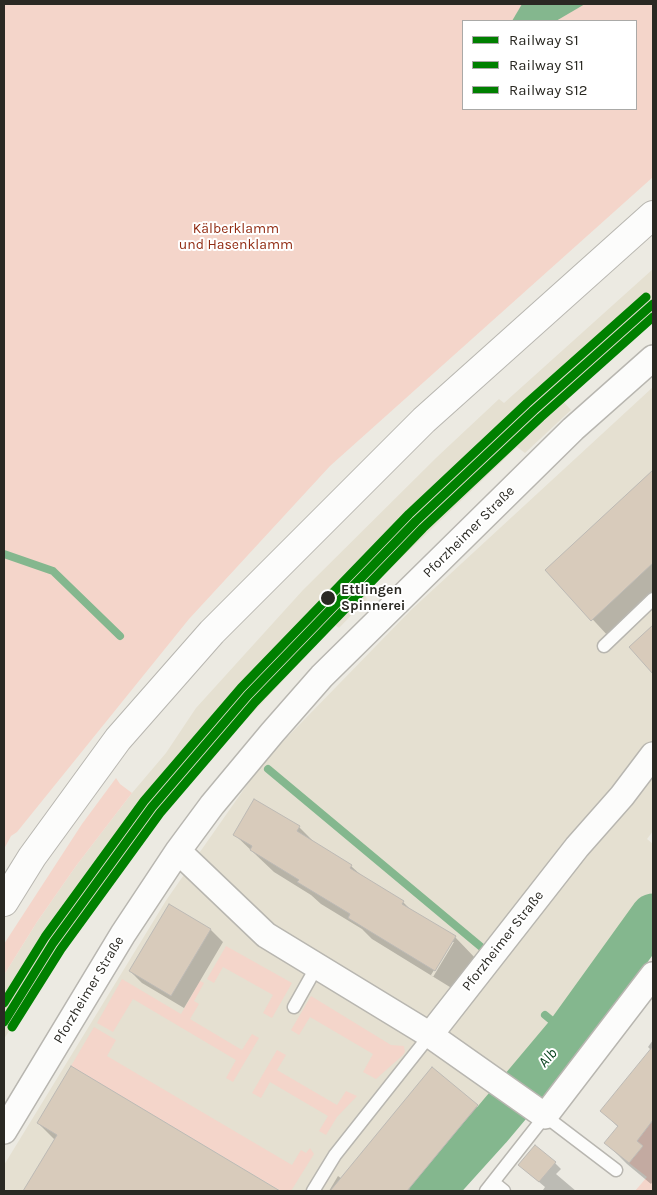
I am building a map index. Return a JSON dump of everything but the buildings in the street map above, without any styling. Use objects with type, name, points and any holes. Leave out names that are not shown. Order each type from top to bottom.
[{"type":"main road","points":[[4,902],[32,857],[118,739],[212,632],[424,420],[653,214]]},
{"type":"street","name":"Pforzheimer Straße","points":[[4,1131],[123,934],[178,851],[218,798],[272,733],[322,676],[573,429],[653,358]]},
{"type":"street","name":"Pforzheimer Straße","points":[[430,1035],[571,854],[622,796],[653,755]]},
{"type":"street","points":[[178,851],[266,935],[430,1035],[537,1110],[653,974]]},
{"type":"lane","points":[[604,646],[653,599]]},
{"type":"lane","points":[[294,1007],[317,966]]},
{"type":"lane","points":[[313,1191],[335,1155],[430,1035]]},
{"type":"lane","points":[[504,1191],[489,1187],[537,1110],[616,1170]]},
{"type":"shaded area","points":[[522,4],[585,4],[558,20],[513,20]]},
{"type":"shaded area","points":[[653,269],[653,314],[561,399],[571,410],[525,453],[517,447],[364,594],[367,599],[339,628],[335,625],[229,738],[172,804],[168,802],[108,879],[4,1039],[4,975],[37,922],[76,866],[132,793],[166,753],[196,708],[303,590],[437,457],[499,399],[504,403]]},
{"type":"shaded area","points":[[653,387],[653,831],[647,839],[653,844],[653,894],[414,1191],[4,1191],[4,1165],[167,899],[263,762],[411,610]]},
{"type":"green space","name":"Kälberklamm und Hasenklamm","points":[[4,4],[653,4],[653,177],[330,466],[189,619],[17,832],[11,836],[4,849]]},
{"type":"green space","points":[[116,778],[120,784],[132,793],[76,866],[37,922],[4,975],[4,944],[82,824]]},
{"type":"green space","points":[[226,946],[292,983],[272,1018],[263,1013],[273,995],[223,967],[214,983],[207,979]]},
{"type":"green space","points":[[122,979],[181,1014],[200,981],[204,983],[194,1001],[199,1004],[190,1019],[242,1050],[252,1034],[259,1038],[233,1082],[226,1078],[236,1060],[133,999],[113,1032],[97,1023]]},
{"type":"green space","points":[[311,996],[391,1045],[404,1046],[405,1052],[376,1079],[363,1072],[373,1054],[310,1017],[299,1035],[291,1030]]},
{"type":"green space","points":[[94,1027],[116,1040],[107,1056],[292,1165],[301,1150],[306,1153],[310,1148],[314,1154],[291,1191],[281,1191],[71,1066]]},
{"type":"green space","points":[[277,1050],[286,1055],[277,1070],[337,1105],[346,1091],[357,1096],[337,1117],[326,1135],[319,1131],[328,1116],[270,1082],[261,1098],[252,1093]]},
{"type":"green space","points":[[653,1120],[653,1191],[635,1191],[647,1177],[629,1163],[643,1146],[637,1141]]},
{"type":"waterway","points":[[4,554],[53,571],[120,636]]},
{"type":"waterway","points":[[268,769],[486,951]]},
{"type":"waterway","name":"Alb","points":[[432,1191],[489,1128],[568,1034],[653,916]]},
{"type":"waterway","points":[[545,1015],[568,1034]]},
{"type":"rail line","name":"S12","points":[[4,1003],[45,937],[144,801],[241,688],[409,514],[527,403],[646,297]]},
{"type":"rail line","name":"S1","points":[[4,1022],[53,943],[152,807],[248,695],[416,521],[534,410],[653,304]]},
{"type":"rail line","name":"S11","points":[[12,1027],[61,949],[160,813],[255,702],[423,528],[541,417],[653,317]]},
{"type":"place","name":"Ettlingen Spinnerei","points":[[328,598]]}]
